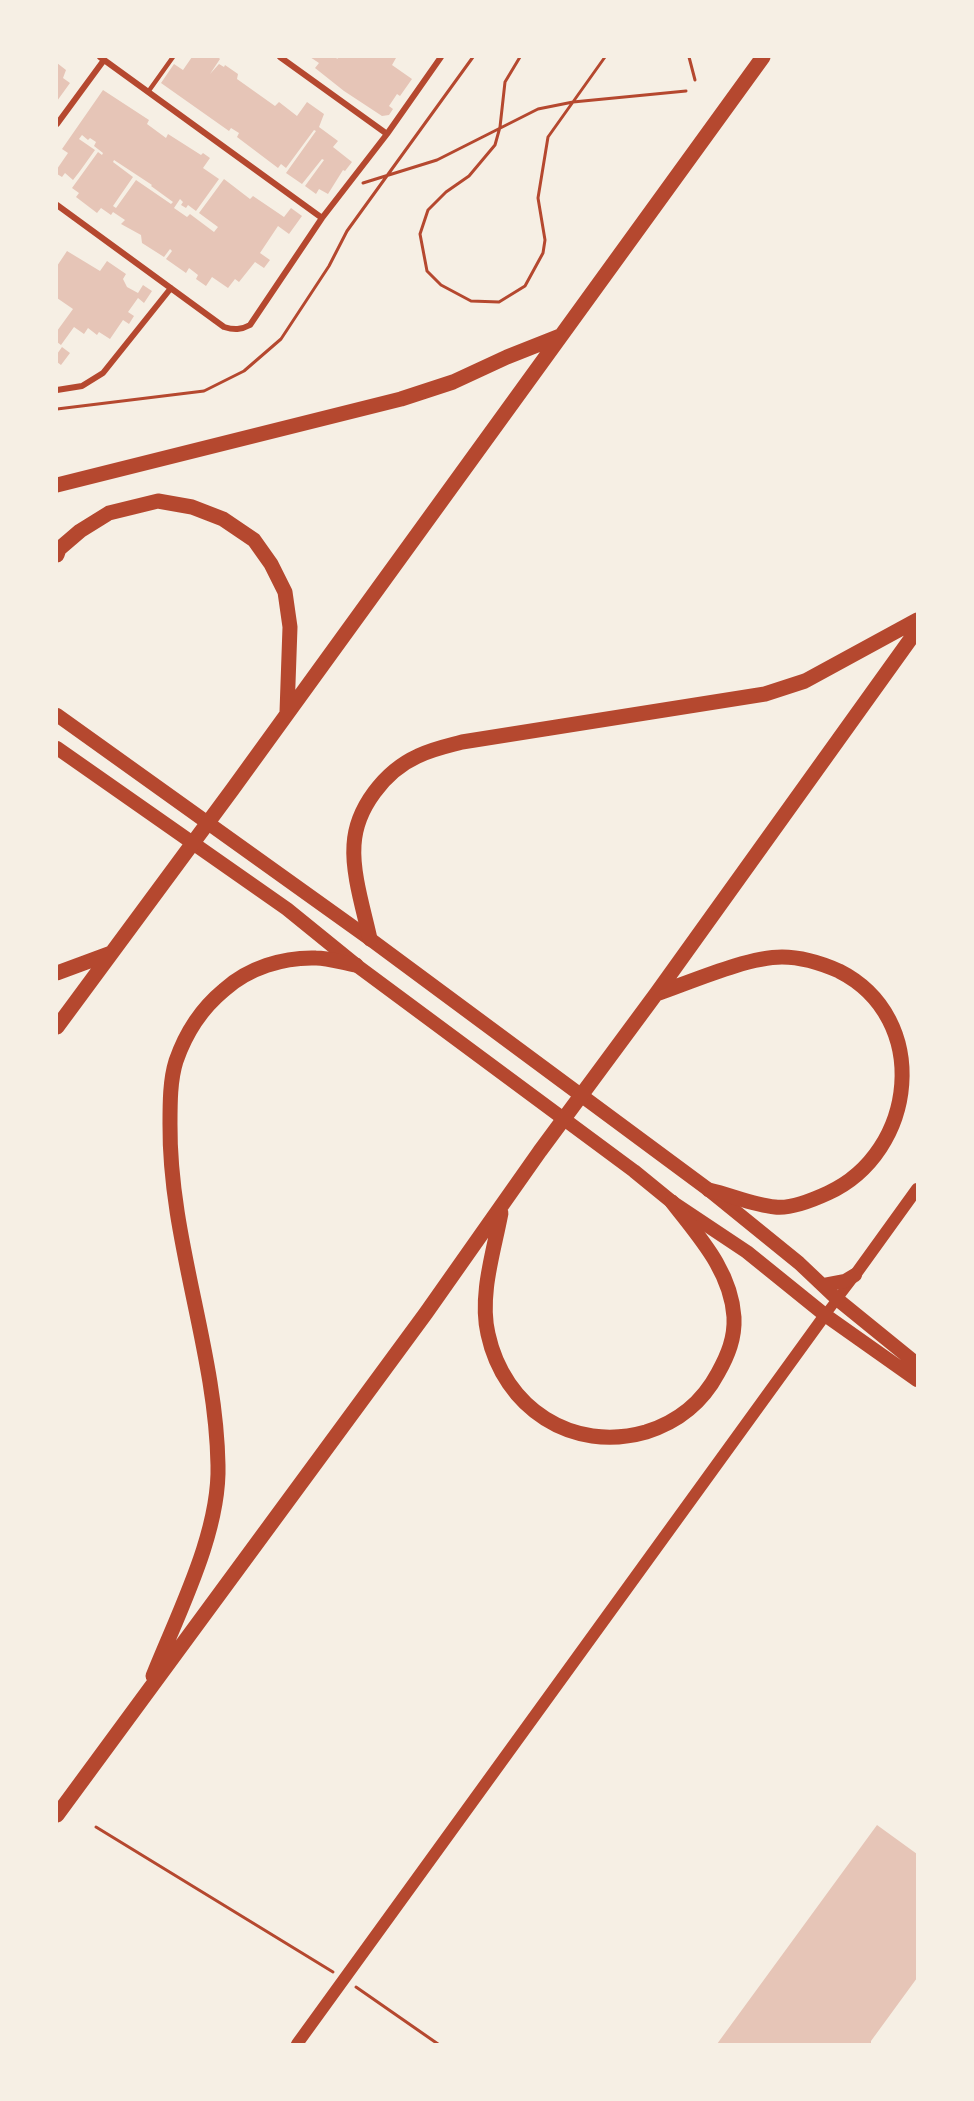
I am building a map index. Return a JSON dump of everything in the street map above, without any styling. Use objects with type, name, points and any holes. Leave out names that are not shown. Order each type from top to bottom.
[{"type":"highway","points":[[57,1027],[232,790],[763,57]]},
{"type":"highway","points":[[57,486],[401,399],[453,382],[560,336]]},
{"type":"highway","points":[[57,555],[59,549],[80,531],[109,513],[158,501],[192,507],[223,519],[254,540],[272,564],[285,592],[290,627],[287,713]]},
{"type":"highway","points":[[370,939],[355,866],[353,845],[357,825],[367,804],[381,784],[416,756],[462,742],[765,694],[805,681],[917,620]]},
{"type":"highway","points":[[57,1815],[426,1313],[540,1151],[657,994],[917,630]]},
{"type":"highway","points":[[57,973],[111,953]]},
{"type":"highway","points":[[657,994],[762,959],[783,957],[823,963],[848,976],[878,1002],[892,1024],[900,1049],[902,1089],[893,1125],[886,1142],[874,1159],[858,1175],[814,1200],[777,1207],[710,1190]]},
{"type":"highway","points":[[144,1698],[207,1538],[214,1506],[218,1467],[214,1410],[172,1182],[170,1102],[176,1062],[196,1019],[230,984],[251,972],[270,963],[316,958],[356,965]]},
{"type":"highway","points":[[503,1206],[486,1294],[488,1333],[499,1370],[533,1411],[552,1424],[572,1432],[619,1437],[660,1427],[685,1414],[701,1399],[716,1378],[727,1356],[734,1333],[734,1316],[723,1274],[712,1254],[672,1202]]},
{"type":"main road","points":[[57,715],[370,939],[710,1190],[824,1285],[831,1308],[917,1380]]},
{"type":"main road","points":[[57,748],[287,909],[356,965],[634,1171],[672,1202],[831,1308],[897,1348],[917,1364]]},
{"type":"main road","points":[[824,1285],[845,1281],[855,1275],[917,1189]]},
{"type":"main road","points":[[297,2044],[831,1308]]},
{"type":"street","points":[[280,57],[387,134]]},
{"type":"street","points":[[57,205],[224,327],[243,328],[250,325],[322,218],[387,134],[441,57]]},
{"type":"street","points":[[57,124],[102,58],[322,218]]},
{"type":"street","points":[[57,390],[82,386],[103,374],[171,288]]},
{"type":"street","points":[[831,1308],[855,1275]]},
{"type":"lane","points":[[148,92],[173,57]]},
{"type":"path","points":[[520,57],[505,82],[500,127],[495,145],[469,176],[446,192],[428,210],[420,234],[427,271],[441,285],[471,301],[500,302],[525,286],[543,253],[545,240],[538,198],[548,137],[605,57]]},
{"type":"path","points":[[689,57],[695,80]]},
{"type":"path","points":[[346,187],[437,160],[538,109],[573,102],[686,91]]},
{"type":"path","points":[[96,1827],[344,1979],[438,2044]]},
{"type":"building","points":[[192,57],[218,57],[220,59],[210,74],[219,64],[224,67],[225,65],[238,74],[237,79],[275,106],[279,102],[297,116],[307,102],[324,114],[319,127],[338,141],[333,147],[352,162],[345,171],[343,170],[328,194],[319,189],[316,194],[305,186],[324,160],[322,159],[302,184],[286,173],[316,131],[314,130],[286,168],[281,164],[278,168],[237,137],[239,133],[231,128],[229,131],[161,83],[174,64],[183,70]]},
{"type":"building","points":[[310,57],[336,57],[337,59],[339,57],[394,57],[396,58],[392,65],[412,79],[400,96],[397,94],[389,106],[393,109],[389,115],[382,116],[344,91],[315,68],[319,63]]},
{"type":"building","points":[[57,63],[66,70],[63,78],[70,83],[57,101]]},
{"type":"building","points":[[103,90],[149,120],[147,124],[166,138],[168,134],[201,155],[203,153],[210,158],[203,168],[219,179],[196,211],[188,205],[186,208],[181,205],[183,202],[180,199],[174,208],[187,217],[190,214],[214,232],[218,227],[199,213],[224,179],[250,199],[253,196],[284,217],[291,208],[302,216],[289,234],[278,226],[260,253],[270,260],[264,268],[255,262],[239,282],[235,279],[228,288],[212,277],[206,286],[196,279],[198,275],[189,268],[186,273],[166,259],[172,251],[170,249],[164,257],[142,243],[141,235],[121,224],[125,220],[101,208],[97,213],[76,197],[79,193],[72,188],[98,152],[102,155],[103,153],[94,146],[96,142],[82,135],[79,139],[95,150],[73,180],[65,173],[62,177],[57,174],[57,169],[68,153],[62,149]],"holes":[[[114,160],[173,202],[171,204],[136,180],[116,208],[113,206],[133,177],[113,162]]]},
{"type":"building","points":[[67,251],[100,271],[107,261],[126,274],[123,279],[127,287],[138,293],[143,285],[152,291],[144,303],[138,298],[128,312],[134,316],[129,324],[123,320],[110,339],[99,332],[97,335],[88,328],[84,334],[74,327],[61,345],[57,342],[57,331],[73,309],[57,298],[57,266]]},
{"type":"building","points":[[62,347],[70,353],[61,365],[57,362],[57,354]]},
{"type":"building","points":[[877,1825],[917,1854],[917,1978],[871,2044],[717,2044]]}]
